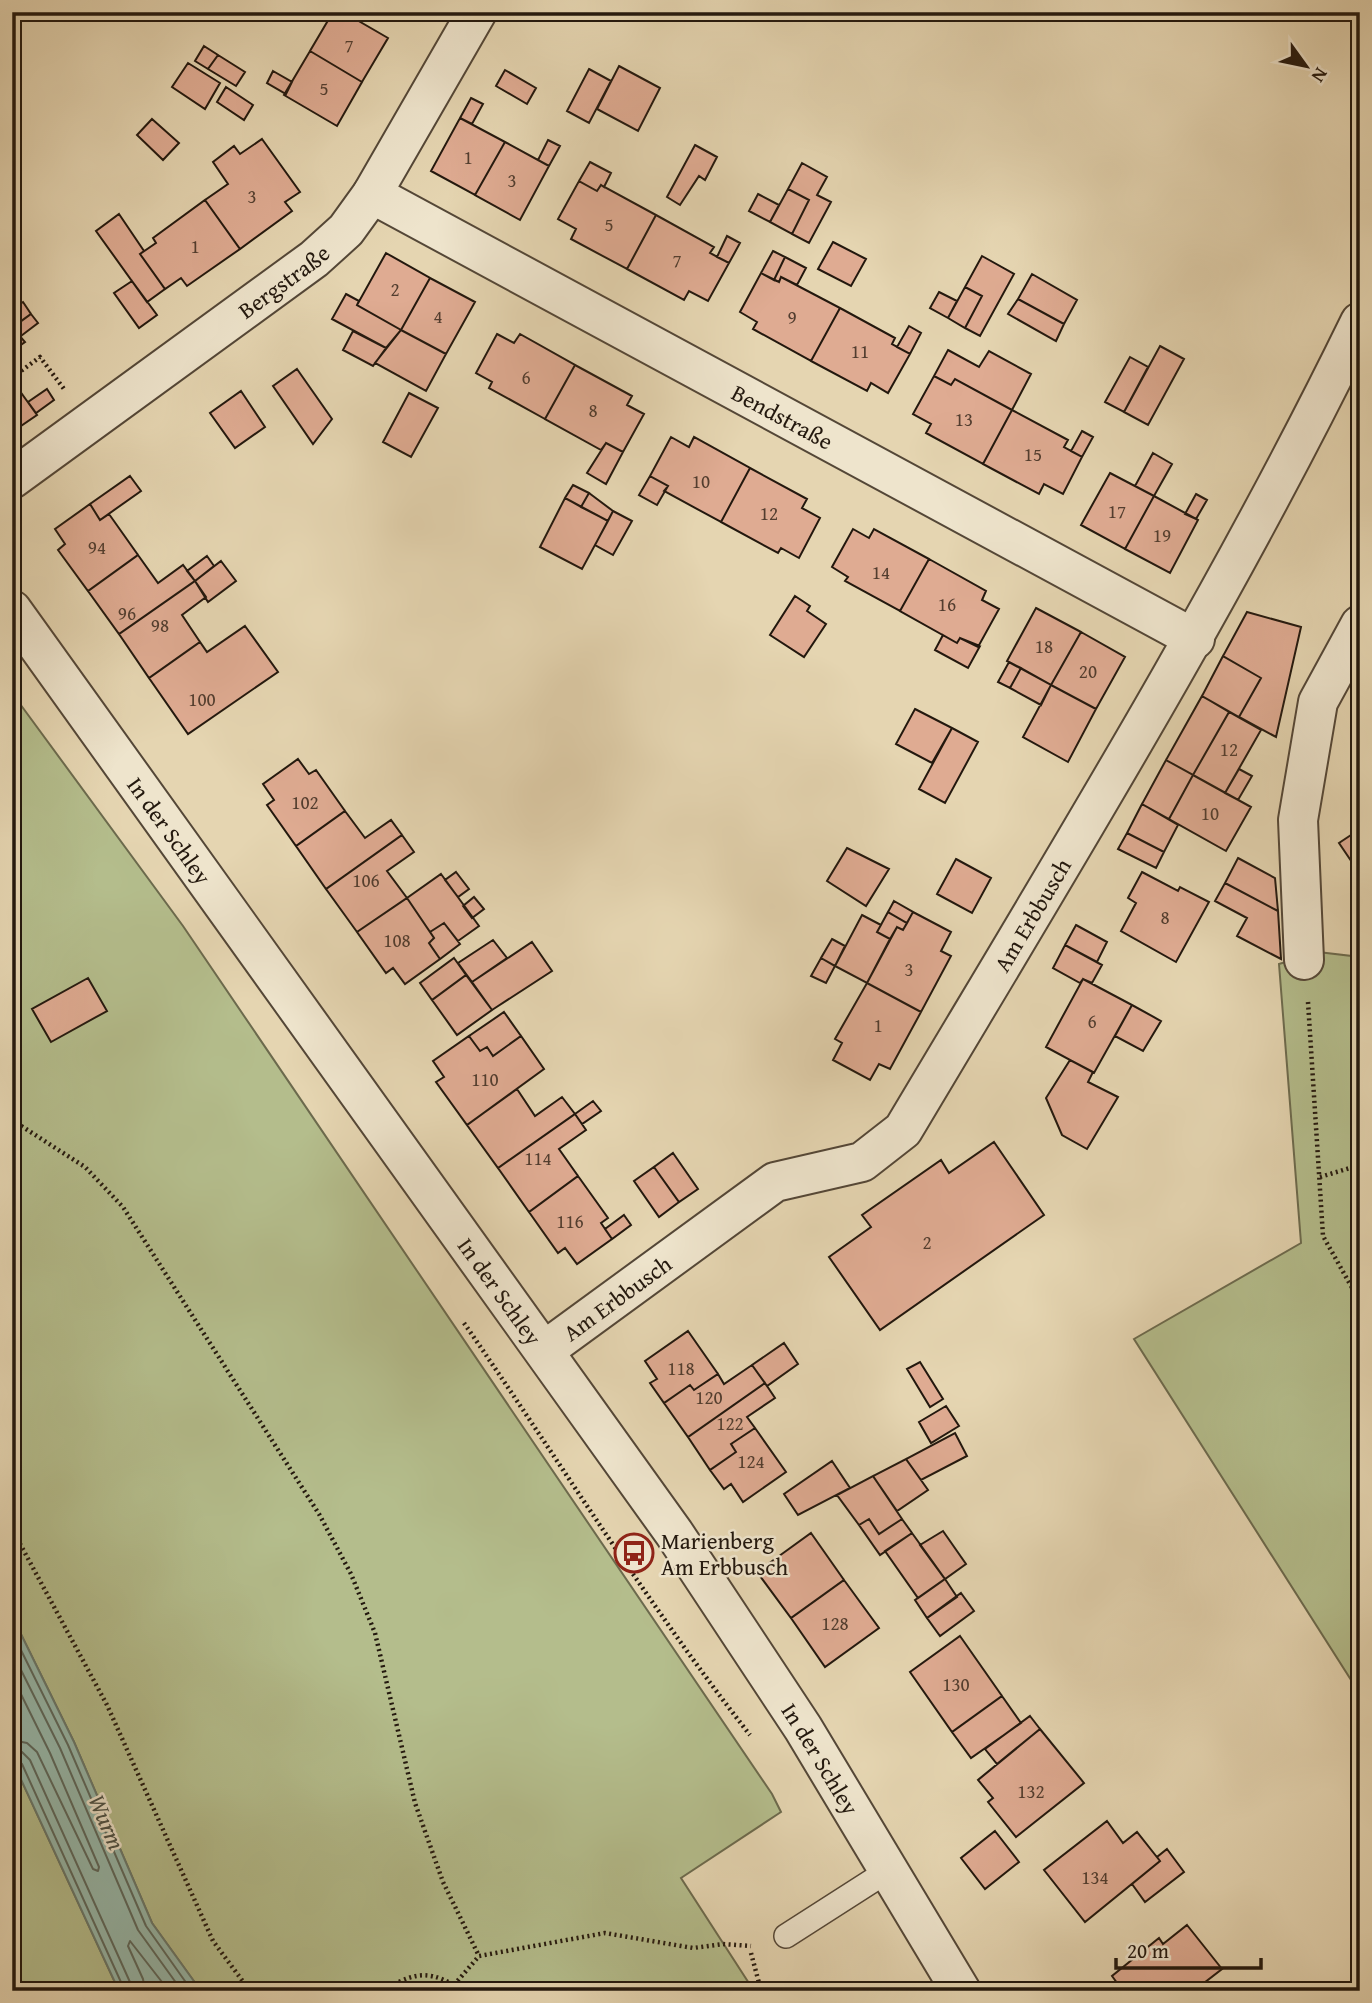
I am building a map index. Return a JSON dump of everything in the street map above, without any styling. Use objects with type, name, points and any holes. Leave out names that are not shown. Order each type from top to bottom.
[{"type":"street","name":"Bergstraße","points":[[12,479],[314,259],[346,230],[372,194],[477,12]]},
{"type":"street","name":"Bendstraße","points":[[372,194],[1195,639]]},
{"type":"street","name":"Am Erbbusch","points":[[545,1350],[775,1182],[862,1162],[904,1130],[1195,639],[1302,441],[1360,322]]},
{"type":"street","name":"In der Schley","points":[[12,610],[674,1533],[803,1728],[961,1991]]},
{"type":"street","points":[[1304,960],[1298,820],[1318,702],[1360,625]]},
{"type":"lane","points":[[786,1936],[889,1870]]},
{"type":"path","points":[[17,374],[40,358],[90,423]]},
{"type":"path","points":[[1304,960],[1323,1236],[1360,1303]]},
{"type":"path","points":[[12,1120],[85,1167],[123,1207],[319,1514],[351,1574],[375,1633],[415,1804],[443,1882],[463,1916],[479,1956]]},
{"type":"path","points":[[1320,1177],[1360,1165]]},
{"type":"path","points":[[460,1317],[545,1439],[686,1654],[758,1745]]},
{"type":"path","points":[[12,1529],[107,1705],[214,1941],[250,1991]]},
{"type":"path","points":[[379,1991],[419,1973],[437,1975],[454,1988],[479,1956],[605,1933],[693,1948],[723,1944],[771,1951],[786,1936]]},
{"type":"path","points":[[750,1946],[759,1983],[752,1991]]},
{"type":"green space","points":[[12,693],[183,926],[772,1794],[781,1812],[681,1878],[754,1991],[201,1991],[152,1923],[74,1742],[12,1616]]},
{"type":"green space","points":[[1318,952],[1360,957],[1360,1694],[1134,1339],[1301,1243],[1279,964]]},
{"type":"green space","points":[[12,1760],[119,1991],[12,1991]]},
{"type":"water","name":"Wurm","points":[[12,1616],[74,1742],[152,1923],[201,1991],[119,1991],[12,1760]]},
{"type":"building","points":[[333,12],[343,12],[388,38],[362,82],[310,51]]},
{"type":"building","points":[[204,46],[218,55],[208,69],[195,61]]},
{"type":"building","points":[[310,51],[362,82],[337,126],[284,95]]},
{"type":"building","points":[[218,55],[245,72],[236,86],[208,69]]},
{"type":"building","points":[[188,63],[220,83],[205,109],[172,87]]},
{"type":"building","points":[[619,66],[660,88],[638,131],[597,109]]},
{"type":"building","points":[[589,69],[611,81],[589,123],[567,111]]},
{"type":"building","points":[[505,70],[536,88],[527,104],[496,86]]},
{"type":"building","points":[[273,71],[292,82],[286,94],[267,83]]},
{"type":"building","points":[[226,87],[253,105],[244,120],[217,102]]},
{"type":"building","points":[[471,98],[483,104],[472,124],[460,118]]},
{"type":"building","points":[[460,118],[505,142],[475,195],[431,171]]},
{"type":"building","points":[[152,119],[179,143],[163,160],[137,135]]},
{"type":"building","points":[[262,139],[300,192],[285,202],[292,211],[240,249],[205,200],[228,184],[213,162],[234,146],[240,154]]},
{"type":"building","points":[[548,140],[560,146],[549,166],[538,160]]},
{"type":"building","points":[[505,142],[549,166],[520,220],[475,195]]},
{"type":"building","points":[[695,145],[717,157],[705,180],[699,176],[680,205],[667,197]]},
{"type":"building","points":[[590,162],[611,173],[604,187],[601,185],[597,191],[579,181]]},
{"type":"building","points":[[802,163],[827,177],[817,195],[831,202],[809,243],[792,234],[809,200],[788,189]]},
{"type":"building","points":[[579,181],[597,191],[601,185],[656,215],[627,269],[571,239],[576,229],[558,219]]},
{"type":"building","points":[[788,189],[809,200],[792,234],[770,222]]},
{"type":"building","points":[[758,194],[779,205],[770,222],[749,211]]},
{"type":"building","points":[[205,200],[240,249],[187,286],[181,278],[165,289],[140,254],[156,243],[153,238]]},
{"type":"building","points":[[119,214],[144,251],[140,254],[165,289],[147,302],[96,231]]},
{"type":"building","points":[[656,215],[714,247],[710,253],[729,263],[708,301],[689,291],[684,300],[627,269]]},
{"type":"building","points":[[727,236],[740,243],[729,263],[717,257]]},
{"type":"building","points":[[833,242],[866,259],[851,286],[818,269]]},
{"type":"building","points":[[773,251],[785,257],[774,280],[761,273]]},
{"type":"building","points":[[386,253],[430,278],[401,330],[357,305]]},
{"type":"building","points":[[982,256],[1014,274],[980,336],[965,328],[982,296],[965,287]]},
{"type":"building","points":[[785,257],[806,268],[797,285],[781,277],[779,282],[774,280]]},
{"type":"building","points":[[761,273],[779,282],[781,277],[840,308],[811,361],[753,329],[757,322],[740,312]]},
{"type":"building","points":[[1032,274],[1077,300],[1064,324],[1018,299]]},
{"type":"building","points":[[430,278],[475,302],[446,354],[401,330]]},
{"type":"building","points":[[132,281],[157,315],[139,328],[114,293]]},
{"type":"building","points":[[965,287],[982,296],[965,328],[948,318]]},
{"type":"building","points":[[939,292],[957,301],[948,318],[930,308]]},
{"type":"building","points":[[346,294],[359,301],[357,305],[401,330],[386,348],[332,319]]},
{"type":"building","points":[[1018,299],[1064,324],[1056,341],[1008,314]]},
{"type":"building","points":[[23,302],[31,314],[13,327],[12,309]]},
{"type":"building","points":[[840,308],[895,338],[892,344],[910,354],[888,393],[871,383],[867,391],[811,361]]},
{"type":"building","points":[[31,314],[38,323],[21,336],[13,327]]},
{"type":"building","points":[[909,326],[921,333],[910,354],[897,347]]},
{"type":"building","points":[[12,327],[25,342],[12,351]]},
{"type":"building","points":[[401,330],[446,354],[426,391],[375,363]]},
{"type":"building","points":[[353,331],[386,348],[373,366],[343,350]]},
{"type":"building","points":[[497,334],[514,343],[520,334],[575,365],[545,419],[489,388],[492,382],[476,373]]},
{"type":"building","points":[[1160,346],[1184,359],[1148,425],[1124,412]]},
{"type":"building","points":[[948,350],[979,367],[989,351],[1031,374],[1012,410],[955,379],[951,385],[934,376]]},
{"type":"building","points":[[1130,357],[1148,367],[1124,412],[1105,402]]},
{"type":"building","points":[[575,365],[632,396],[627,405],[644,414],[623,452],[606,443],[601,450],[545,419]]},
{"type":"building","points":[[297,369],[332,419],[313,444],[273,386]]},
{"type":"building","points":[[934,376],[951,385],[955,379],[1012,410],[983,464],[926,433],[931,424],[913,414]]},
{"type":"building","points":[[12,380],[37,415],[12,432]]},
{"type":"building","points":[[47,389],[54,400],[36,413],[28,402]]},
{"type":"building","points":[[241,391],[265,427],[235,448],[210,413]]},
{"type":"building","points":[[409,393],[438,408],[411,457],[383,442]]},
{"type":"building","points":[[1012,410],[1068,440],[1064,447],[1082,457],[1063,494],[1044,484],[1039,494],[983,464]]},
{"type":"building","points":[[1082,431],[1093,437],[1082,457],[1071,451]]},
{"type":"building","points":[[671,437],[689,447],[694,437],[750,468],[721,522],[664,491],[668,486],[650,476]]},
{"type":"building","points":[[606,443],[623,452],[606,484],[587,473]]},
{"type":"building","points":[[1153,453],[1172,464],[1154,496],[1135,486]]},
{"type":"building","points":[[750,468],[807,499],[802,508],[820,518],[799,558],[781,548],[778,553],[721,522]]},
{"type":"building","points":[[1110,473],[1154,496],[1125,549],[1081,525]]},
{"type":"building","points":[[130,476],[141,491],[100,520],[90,504]]},
{"type":"building","points":[[650,476],[668,486],[657,505],[639,495]]},
{"type":"building","points":[[573,485],[589,493],[581,507],[565,498]]},
{"type":"building","points":[[589,493],[613,511],[608,521],[581,507]]},
{"type":"building","points":[[1196,494],[1207,500],[1196,519],[1185,514]]},
{"type":"building","points":[[1154,496],[1198,520],[1170,573],[1125,549]]},
{"type":"building","points":[[565,498],[608,521],[582,569],[540,547]]},
{"type":"building","points":[[90,504],[100,520],[109,514],[138,555],[88,591],[58,550],[65,544],[55,529]]},
{"type":"building","points":[[613,511],[632,521],[613,555],[595,545]]},
{"type":"building","points":[[853,529],[869,538],[874,529],[929,559],[900,611],[845,581],[848,577],[832,567]]},
{"type":"building","points":[[138,555],[158,583],[183,565],[195,581],[119,634],[88,591]]},
{"type":"building","points":[[207,556],[214,566],[195,581],[187,571]]},
{"type":"building","points":[[929,559],[986,591],[982,600],[999,609],[978,647],[960,638],[957,643],[900,611]]},
{"type":"building","points":[[221,561],[236,581],[208,602],[195,581]]},
{"type":"building","points":[[195,581],[206,597],[182,615],[200,642],[149,678],[119,634]]},
{"type":"building","points":[[795,596],[810,606],[807,611],[826,624],[804,657],[770,635]]},
{"type":"building","points":[[1036,608],[1081,632],[1051,685],[1007,661]]},
{"type":"building","points":[[1247,612],[1301,627],[1276,737],[1239,717],[1261,678],[1223,656]]},
{"type":"building","points":[[245,626],[278,672],[188,734],[149,678],[200,642],[207,652]]},
{"type":"building","points":[[1081,632],[1125,657],[1096,709],[1051,685]]},
{"type":"building","points":[[943,635],[957,643],[960,638],[980,646],[968,668],[935,650]]},
{"type":"building","points":[[1223,656],[1261,678],[1239,717],[1202,696]]},
{"type":"building","points":[[1009,662],[1021,668],[1010,688],[998,682]]},
{"type":"building","points":[[1021,668],[1051,685],[1041,705],[1010,688]]},
{"type":"building","points":[[1051,685],[1096,709],[1068,762],[1023,737]]},
{"type":"building","points":[[1202,696],[1229,712],[1193,775],[1166,760]]},
{"type":"building","points":[[915,709],[952,728],[932,763],[896,744]]},
{"type":"building","points":[[1229,712],[1261,730],[1225,793],[1193,775]]},
{"type":"building","points":[[952,728],[978,742],[945,803],[919,789]]},
{"type":"building","points":[[298,759],[309,774],[316,770],[345,811],[296,846],[267,805],[274,800],[263,784]]},
{"type":"building","points":[[1166,760],[1193,775],[1169,819],[1142,804]]},
{"type":"building","points":[[1239,769],[1252,776],[1238,800],[1225,793]]},
{"type":"building","points":[[1193,775],[1251,807],[1226,851],[1169,819]]},
{"type":"building","points":[[1142,804],[1178,825],[1164,852],[1127,833]]},
{"type":"building","points":[[345,811],[365,838],[391,820],[402,835],[326,889],[296,846]]},
{"type":"building","points":[[1360,829],[1360,874],[1339,843]]},
{"type":"building","points":[[1127,833],[1164,852],[1156,868],[1118,849]]},
{"type":"building","points":[[402,835],[414,852],[387,871],[407,898],[357,932],[326,889]]},
{"type":"building","points":[[847,848],[889,869],[866,906],[827,881]]},
{"type":"building","points":[[1238,858],[1275,878],[1278,911],[1225,883]]},
{"type":"building","points":[[956,859],[991,878],[972,913],[937,894]]},
{"type":"building","points":[[456,872],[469,889],[458,897],[445,880]]},
{"type":"building","points":[[1142,872],[1178,891],[1180,887],[1209,902],[1176,962],[1121,931],[1136,903],[1128,898]]},
{"type":"building","points":[[441,874],[479,926],[458,941],[444,923],[430,932],[407,898]]},
{"type":"building","points":[[1225,883],[1278,911],[1281,959],[1237,936],[1247,918],[1215,901]]},
{"type":"building","points":[[474,897],[484,909],[472,918],[463,906]]},
{"type":"building","points":[[407,898],[434,938],[429,943],[440,959],[405,984],[393,968],[386,973],[357,932]]},
{"type":"building","points":[[894,901],[913,912],[907,923],[888,912]]},
{"type":"building","points":[[888,912],[907,923],[903,930],[897,927],[890,939],[877,932]]},
{"type":"building","points":[[913,912],[951,932],[941,951],[951,956],[921,1012],[867,983],[897,927],[903,930]]},
{"type":"building","points":[[862,915],[881,925],[877,932],[890,939],[867,983],[835,966]]},
{"type":"building","points":[[444,923],[460,944],[440,959],[429,943],[434,938],[430,932]]},
{"type":"building","points":[[1076,925],[1107,942],[1097,962],[1065,945]]},
{"type":"building","points":[[832,939],[845,946],[835,966],[821,958]]},
{"type":"building","points":[[493,940],[507,958],[472,982],[458,963]]},
{"type":"building","points":[[532,942],[552,971],[492,1010],[472,982]]},
{"type":"building","points":[[1065,945],[1102,965],[1092,983],[1083,979],[1080,983],[1053,968]]},
{"type":"building","points":[[454,958],[466,975],[432,1000],[420,983]]},
{"type":"building","points":[[821,958],[835,966],[826,983],[811,976]]},
{"type":"building","points":[[466,975],[492,1010],[457,1035],[432,1000]]},
{"type":"building","points":[[88,978],[107,1011],[51,1042],[32,1009]]},
{"type":"building","points":[[1083,979],[1132,1005],[1094,1073],[1046,1047]]},
{"type":"building","points":[[867,983],[921,1012],[890,1069],[879,1064],[870,1080],[833,1060],[842,1043],[835,1039]]},
{"type":"building","points":[[1132,1005],[1161,1021],[1143,1051],[1115,1036]]},
{"type":"building","points":[[504,1012],[521,1036],[493,1056],[487,1047],[480,1051],[469,1036]]},
{"type":"building","points":[[469,1036],[480,1051],[487,1047],[493,1056],[521,1036],[544,1069],[467,1125],[436,1082],[444,1077],[433,1061]]},
{"type":"building","points":[[1070,1060],[1093,1072],[1088,1082],[1118,1097],[1087,1149],[1062,1135],[1046,1098]]},
{"type":"building","points":[[517,1089],[535,1116],[562,1097],[575,1114],[498,1168],[467,1125]]},
{"type":"building","points":[[593,1101],[601,1111],[582,1124],[575,1114]]},
{"type":"building","points":[[575,1114],[586,1130],[559,1149],[578,1176],[529,1212],[498,1168]]},
{"type":"building","points":[[994,1142],[1044,1215],[880,1330],[829,1257],[871,1227],[862,1215],[941,1160],[949,1173]]},
{"type":"building","points":[[673,1153],[698,1189],[679,1202],[654,1167]]},
{"type":"building","points":[[654,1167],[679,1202],[659,1217],[634,1181]]},
{"type":"building","points":[[578,1176],[608,1218],[601,1223],[612,1239],[577,1264],[565,1248],[558,1253],[529,1212]]},
{"type":"building","points":[[624,1215],[631,1225],[612,1239],[605,1229]]},
{"type":"building","points":[[688,1331],[718,1374],[694,1390],[690,1385],[664,1403],[650,1383],[657,1379],[645,1361]]},
{"type":"building","points":[[784,1343],[798,1364],[767,1386],[752,1365]]},
{"type":"building","points":[[920,1362],[943,1399],[930,1407],[907,1369]]},
{"type":"building","points":[[752,1365],[765,1383],[688,1437],[664,1403],[690,1385],[694,1390],[718,1374],[724,1384]]},
{"type":"building","points":[[765,1383],[775,1398],[747,1417],[755,1428],[731,1444],[736,1452],[710,1470],[688,1437]]},
{"type":"building","points":[[946,1406],[959,1426],[931,1443],[919,1422]]},
{"type":"building","points":[[755,1428],[786,1472],[743,1502],[731,1484],[724,1489],[710,1470],[736,1452],[731,1444]]},
{"type":"building","points":[[955,1433],[967,1456],[921,1480],[906,1459]]},
{"type":"building","points":[[906,1459],[928,1490],[897,1511],[873,1476]]},
{"type":"building","points":[[832,1461],[850,1488],[798,1515],[784,1494]]},
{"type":"building","points":[[873,1476],[902,1519],[879,1534],[869,1519],[859,1525],[837,1495]]},
{"type":"building","points":[[869,1519],[879,1534],[902,1519],[912,1533],[880,1555],[859,1525]]},
{"type":"building","points":[[943,1531],[966,1564],[945,1579],[920,1545]]},
{"type":"building","points":[[811,1533],[844,1580],[791,1618],[757,1572]]},
{"type":"building","points":[[912,1533],[945,1579],[918,1598],[885,1551]]},
{"type":"building","points":[[945,1579],[957,1597],[927,1618],[915,1600]]},
{"type":"building","points":[[844,1580],[879,1628],[825,1667],[791,1618]]},
{"type":"building","points":[[961,1593],[974,1611],[940,1636],[927,1618]]},
{"type":"building","points":[[960,1636],[1002,1696],[952,1732],[910,1672]]},
{"type":"building","points":[[1002,1696],[1021,1723],[971,1758],[952,1732]]},
{"type":"building","points":[[1030,1716],[1040,1729],[997,1764],[985,1749]]},
{"type":"building","points":[[1040,1729],[1084,1783],[1016,1837],[988,1802],[993,1798],[978,1780]]},
{"type":"building","points":[[1107,1821],[1123,1843],[1137,1832],[1160,1861],[1085,1922],[1044,1870]]},
{"type":"building","points":[[995,1831],[1019,1862],[985,1889],[961,1858]]},
{"type":"building","points":[[1167,1849],[1184,1872],[1145,1902],[1132,1884],[1160,1861],[1157,1857]]},
{"type":"building","points":[[1187,1925],[1222,1969],[1204,1983],[1210,1991],[1123,1991],[1112,1976],[1159,1938],[1163,1944]]},
{"type":"place","name":"Marienberg Am Erbbusch","points":[[634,1553]]}]
